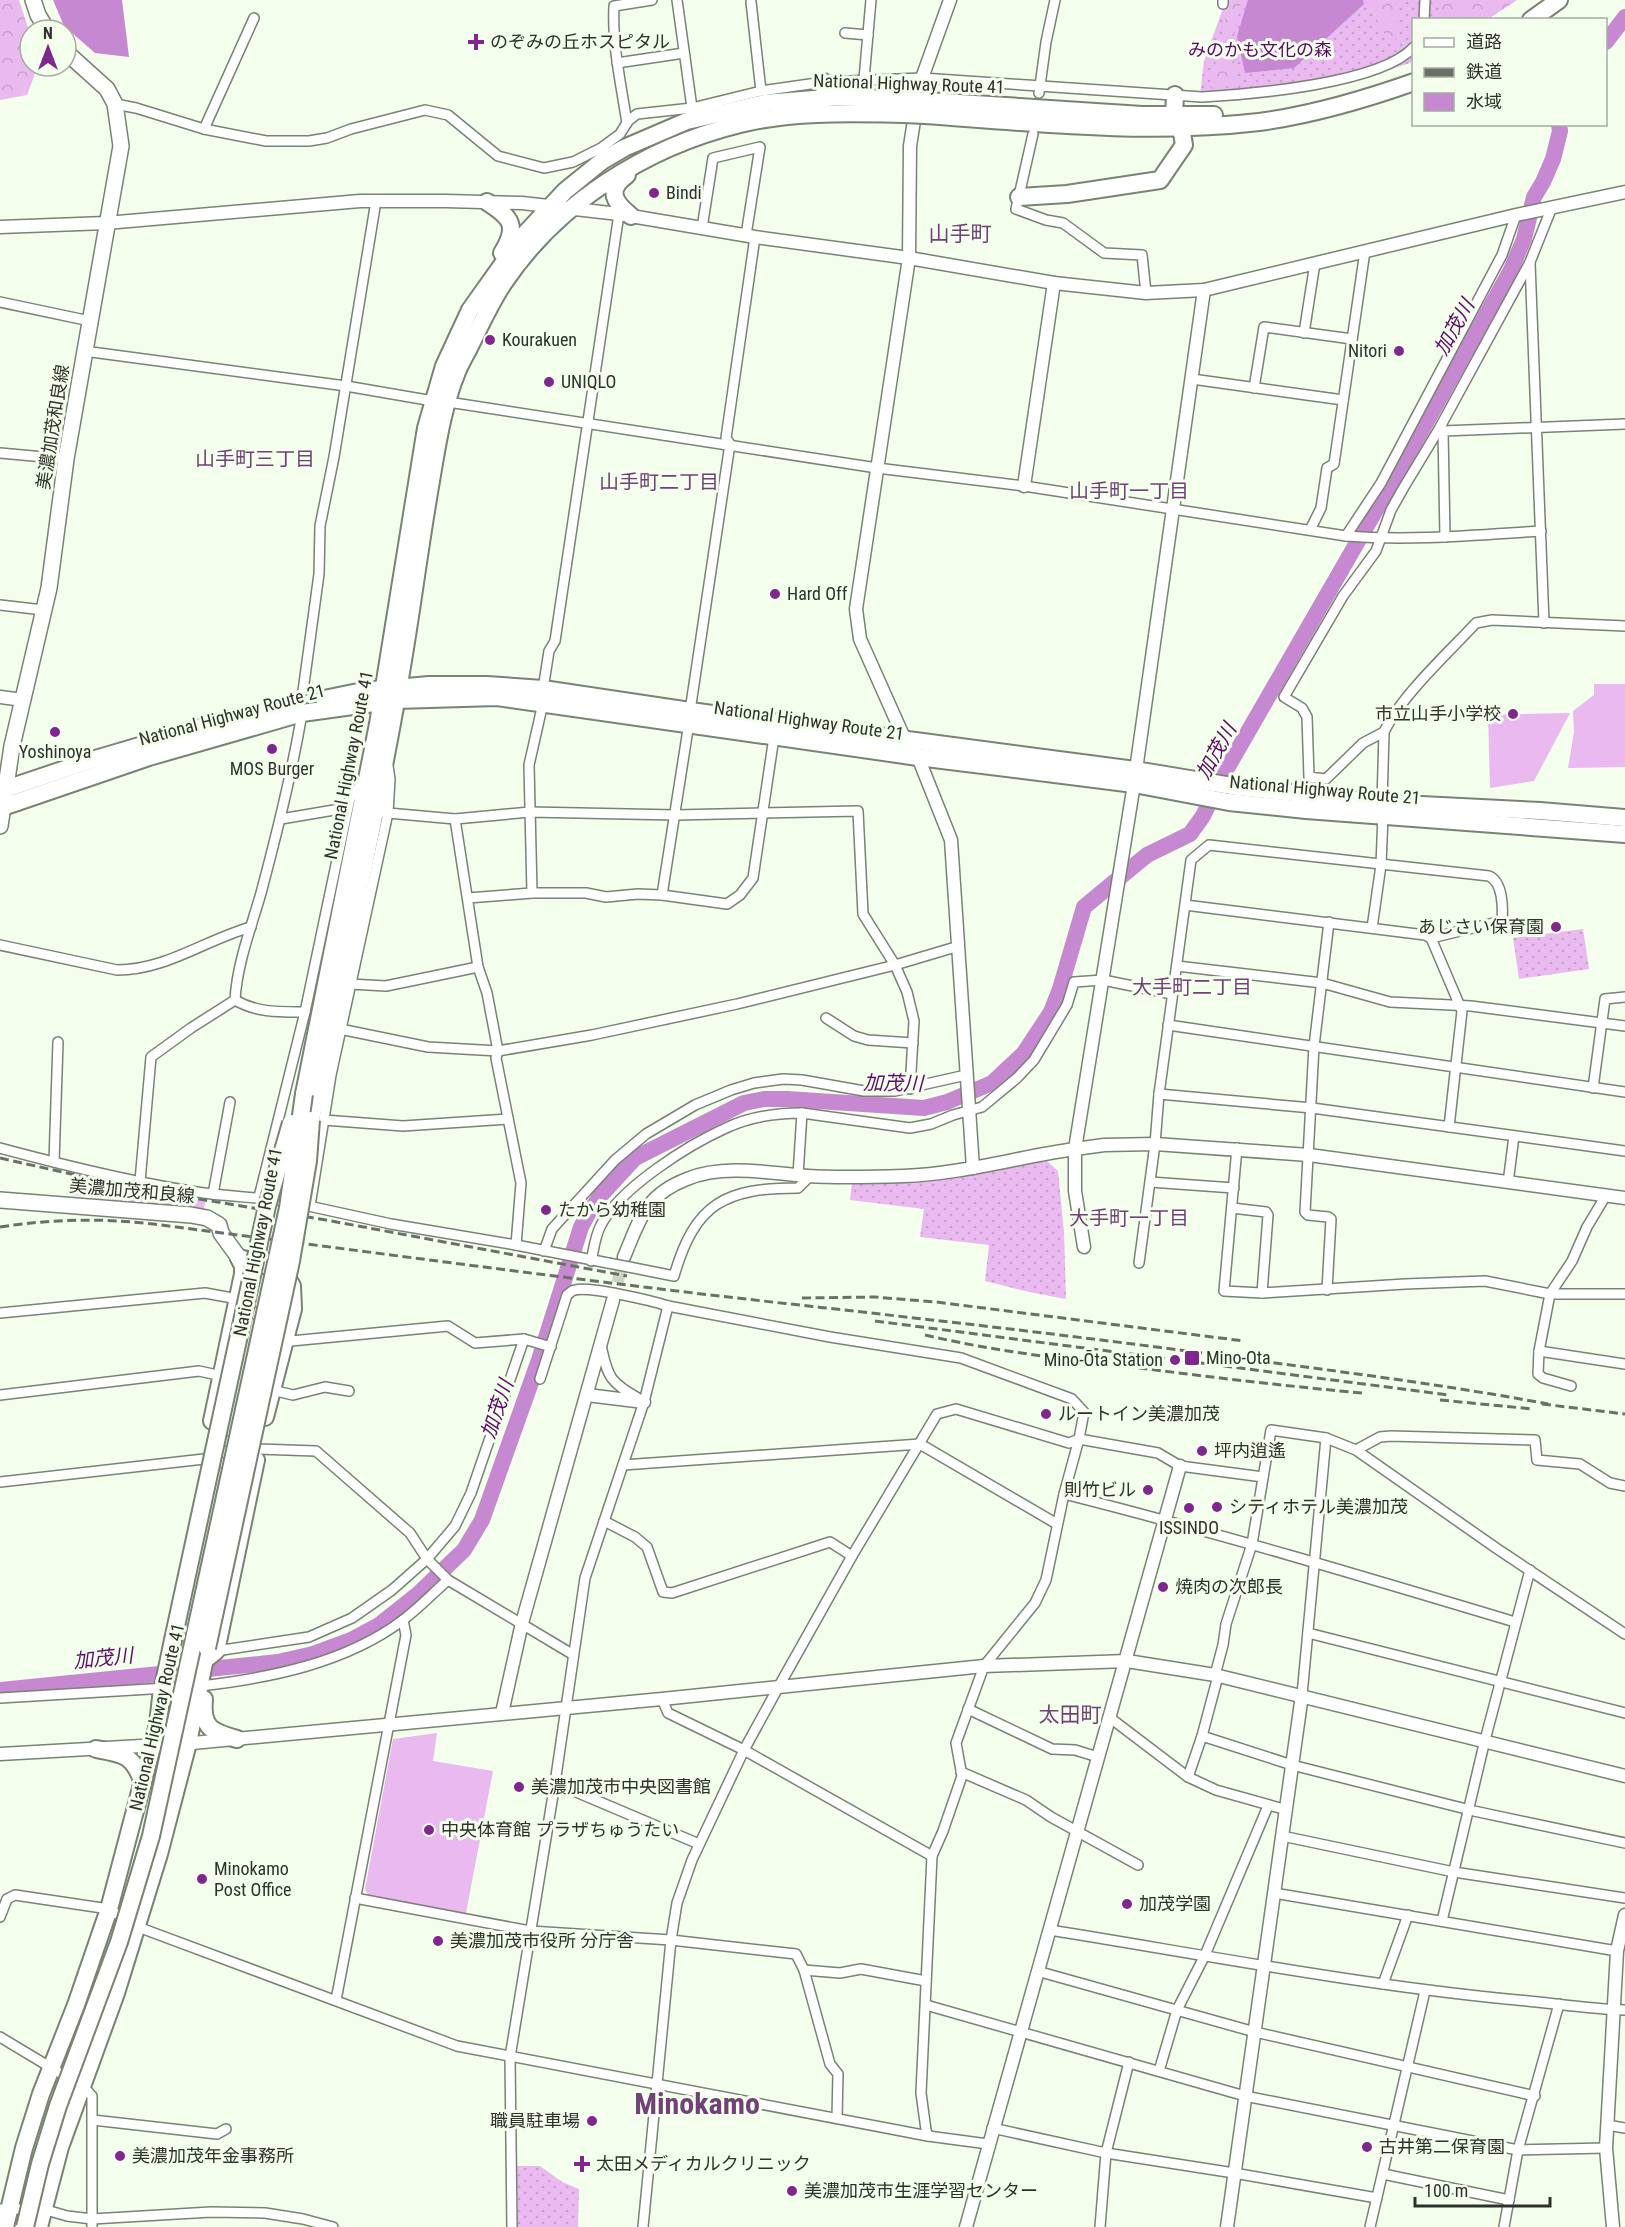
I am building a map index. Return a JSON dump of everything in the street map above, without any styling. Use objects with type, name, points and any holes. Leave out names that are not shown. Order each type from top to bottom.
[{"type":"highway","points":[[1524,18],[1541,6],[1559,0]]},
{"type":"highway","name":"National Highway Route 41","points":[[1178,121],[1315,104],[1358,93],[1412,74]]},
{"type":"highway","name":"National Highway Route 41","points":[[440,401],[502,286],[544,233],[591,192],[624,171],[660,153],[705,135],[740,124],[782,117],[906,107],[1065,111],[1178,121],[1259,122],[1318,112],[1412,82]]},
{"type":"highway","name":"National Highway Route 41","points":[[25,2227],[40,2164],[55,2116],[119,1942],[151,1836],[288,1208],[304,1094],[382,814],[390,694],[417,482],[440,401],[444,366],[463,323],[522,237],[580,177],[602,161],[656,133],[687,121],[824,90],[906,107]]},
{"type":"highway","points":[[1019,197],[1067,194],[1160,180],[1184,145],[1175,95]]},
{"type":"highway","points":[[625,215],[616,200],[614,190],[617,184],[625,176],[660,153]]},
{"type":"highway","points":[[486,202],[505,213],[512,225],[510,240],[492,267],[488,284]]},
{"type":"highway","name":"National Highway Route 21","points":[[2,799],[92,760],[231,719],[363,691],[497,697],[543,696],[690,717],[905,740],[1208,791],[1229,802],[1306,810],[1540,811],[1625,818]]},
{"type":"highway","name":"National Highway Route 41","points":[[30,2227],[51,2141],[132,1920],[159,1826],[317,1120],[327,1007],[367,778],[390,694]]},
{"type":"highway","name":"National Highway Route 21","points":[[2,799],[302,713],[390,694]]},
{"type":"highway","name":"National Highway Route 21","points":[[690,717],[774,737],[918,757],[1134,777]]},
{"type":"highway","name":"National Highway Route 21","points":[[1208,791],[1238,787],[1383,809],[1625,834]]},
{"type":"highway","points":[[165,1661],[173,1640],[267,1206],[290,1125],[304,1094]]},
{"type":"highway","points":[[39,2227],[60,2147],[84,2098],[138,1927],[188,1743],[291,1261],[317,1120]]},
{"type":"highway","points":[[237,1739],[214,1732],[206,1723],[202,1712],[206,1664],[293,1310],[292,1286],[284,1273],[239,1258]]},
{"type":"highway","points":[[5,2227],[4,2209],[51,2067],[76,2005],[109,1909],[153,1745],[158,1724],[165,1661],[238,1299],[243,1266],[239,1258]]},
{"type":"highway","points":[[153,1745],[171,1737],[206,1664]]},
{"type":"highway","points":[[122,1859],[131,1844],[139,1817],[157,1784],[163,1763],[188,1743]]},
{"type":"highway","points":[[96,1749],[124,1755],[132,1763],[143,1784]]},
{"type":"main road","points":[[33,0],[40,18]]},
{"type":"main road","name":"美濃加茂和良線","points":[[0,826],[2,799],[12,746],[49,588],[66,459],[121,146],[115,104],[107,89],[78,63]]},
{"type":"main road","name":"美濃加茂和良線","points":[[0,1200],[207,1218],[219,1225],[221,1233],[239,1258]]},
{"type":"street","points":[[627,123],[617,63],[613,22],[614,6],[652,0]]},
{"type":"street","points":[[677,0],[692,108]]},
{"type":"street","points":[[864,79],[871,0]]},
{"type":"street","points":[[950,0],[922,78],[910,146],[909,258],[856,609],[860,639],[905,740],[918,757],[951,840],[973,1168]]},
{"type":"street","points":[[1039,89],[1055,0]]},
{"type":"street","points":[[1424,18],[1425,0]]},
{"type":"street","points":[[751,2],[761,91]]},
{"type":"street","points":[[204,129],[254,18]]},
{"type":"street","points":[[845,33],[868,35]]},
{"type":"street","points":[[115,104],[136,108],[204,129],[266,141],[309,141],[327,138],[351,129],[425,110],[448,115],[498,156],[544,168],[573,162],[601,148],[620,134],[637,114],[692,108],[761,91],[824,90],[864,79],[922,78],[1039,89],[1202,96],[1246,95],[1328,82],[1372,70],[1401,58],[1412,48]]},
{"type":"street","points":[[617,63],[684,53]]},
{"type":"street","points":[[1033,134],[1016,209],[1046,220],[1063,223],[1104,253],[1142,255],[1146,293]]},
{"type":"street","points":[[662,895],[676,815],[730,444],[726,438],[760,147],[713,158],[702,228]]},
{"type":"street","points":[[0,227],[106,223],[329,203],[486,202],[551,206],[625,215],[750,236],[909,258],[1054,283],[1146,293],[1204,290],[1516,215],[1625,192]]},
{"type":"street","points":[[303,691],[319,574],[320,526],[346,386],[376,201]]},
{"type":"street","points":[[1552,207],[1530,262],[1441,430],[1404,487],[1379,538],[1376,551],[1343,596],[1284,697],[1302,708],[1307,717],[1309,777],[1326,779],[1363,743],[1384,732],[1400,706],[1476,623],[1492,620],[1625,626]]},
{"type":"street","points":[[532,893],[529,765],[543,696],[549,651],[555,642],[587,422],[625,215]]},
{"type":"street","points":[[1346,536],[1382,483],[1502,255],[1516,215]]},
{"type":"street","points":[[1310,530],[1321,508],[1327,468],[1334,464],[1365,251]]},
{"type":"street","points":[[1530,262],[1544,623]]},
{"type":"street","points":[[1304,333],[1315,263]]},
{"type":"street","points":[[1024,486],[1054,283]]},
{"type":"street","points":[[1084,1247],[1075,1191],[1075,1149],[1122,859],[1204,290]]},
{"type":"street","points":[[0,302],[90,321]]},
{"type":"street","points":[[1254,388],[1264,327],[1352,339]]},
{"type":"street","points":[[84,351],[346,386],[877,468],[1024,486],[1346,536],[1445,537],[1541,531]]},
{"type":"street","points":[[1192,379],[1343,400]]},
{"type":"street","points":[[1441,430],[1625,424]]},
{"type":"street","points":[[1441,430],[1445,537]]},
{"type":"street","points":[[0,453],[66,459]]},
{"type":"street","points":[[0,605],[43,610]]},
{"type":"street","points":[[0,697],[23,700]]},
{"type":"street","points":[[235,1000],[236,986],[280,819],[302,713]]},
{"type":"street","points":[[1372,928],[1381,866],[1384,732]]},
{"type":"street","points":[[468,898],[532,893],[586,893],[606,897],[638,894],[727,904],[740,895],[753,878],[774,737]]},
{"type":"street","points":[[259,1197],[305,1012],[347,810],[353,793],[367,778]]},
{"type":"street","points":[[280,819],[340,809],[347,810]]},
{"type":"street","points":[[310,1206],[317,1120],[350,984],[382,814],[455,819],[530,812],[676,815],[858,811],[863,914],[895,965],[907,992],[914,1021],[910,1089]]},
{"type":"street","points":[[455,819],[478,967],[487,993],[498,1051],[496,1058],[521,1183],[516,1245]]},
{"type":"street","points":[[1139,1263],[1155,1144],[1159,1094],[1191,860],[1209,845],[1381,866],[1490,876],[1498,884],[1502,921],[1431,938],[1425,935],[1329,922],[1185,905]]},
{"type":"street","points":[[1327,1290],[1331,1219],[1308,1215],[1305,1212],[1314,1046],[1329,922]]},
{"type":"street","points":[[0,945],[117,970],[136,970],[182,956],[251,927]]},
{"type":"street","points":[[1431,938],[1462,1011],[1449,1127]]},
{"type":"street","points":[[340,1029],[428,1047],[498,1051],[592,1035],[737,1004],[895,965],[959,946]]},
{"type":"street","points":[[1177,966],[1323,983],[1390,1002],[1471,1006],[1625,1026]]},
{"type":"street","points":[[350,984],[386,986],[478,967]]},
{"type":"street","points":[[587,1260],[600,1226],[612,1209],[644,1179],[676,1156],[728,1127],[764,1116],[802,1113],[910,1128],[931,1124],[970,1108],[982,1107],[1034,1060],[1067,1005],[1074,982],[1103,980],[1172,994]]},
{"type":"street","points":[[1593,1088],[1605,999],[1625,997]]},
{"type":"street","points":[[235,1000],[247,1007],[273,1012],[305,1012]]},
{"type":"street","points":[[140,1181],[151,1057],[235,1000]]},
{"type":"street","points":[[826,1018],[854,1036],[868,1040],[913,1043]]},
{"type":"street","points":[[1168,1025],[1455,1069],[1625,1092]]},
{"type":"street","points":[[54,1162],[58,1042]]},
{"type":"street","points":[[548,1251],[552,1229],[615,1160],[646,1134],[695,1105],[731,1090],[754,1083],[783,1079],[864,1090],[910,1089],[967,1077]]},
{"type":"street","points":[[1159,1094],[1312,1108],[1625,1151]]},
{"type":"street","points":[[213,1194],[230,1102]]},
{"type":"street","points":[[0,1148],[140,1181],[213,1194],[259,1197],[310,1206],[391,1224],[516,1245],[587,1260],[608,1263],[627,1262],[674,1276],[682,1248],[692,1229],[714,1207],[734,1195],[751,1191],[798,1188],[804,1175],[802,1113]]},
{"type":"street","points":[[317,1120],[402,1126],[508,1119]]},
{"type":"street","points":[[1508,1183],[1514,1136]]},
{"type":"street","points":[[627,1262],[643,1211],[660,1192],[701,1174],[718,1172],[906,1176],[973,1168],[1104,1145],[1155,1144],[1237,1148],[1309,1155],[1625,1198]]},
{"type":"street","points":[[1237,1148],[1224,1291],[1262,1293],[1485,1281],[1550,1294],[1625,1294]]},
{"type":"street","points":[[1150,1182],[1234,1188]]},
{"type":"street","points":[[1571,1386],[1543,1378],[1538,1374],[1539,1351],[1550,1294],[1572,1261],[1587,1227],[1605,1197]]},
{"type":"street","points":[[1232,1209],[1266,1212],[1268,1215],[1262,1293]]},
{"type":"street","points":[[540,1379],[567,1295],[575,1290],[622,1295],[830,1337],[961,1358],[1072,1399],[1084,1412],[1046,1580],[1035,1603],[984,1666],[956,1743],[962,1776],[932,1856],[921,2093],[928,2136]]},
{"type":"street","points":[[0,1313],[206,1293],[238,1299],[291,1341],[448,1326],[475,1343],[528,1340],[550,1346]]},
{"type":"street","points":[[502,1713],[522,1623],[613,1300]]},
{"type":"street","points":[[512,2227],[510,2057],[555,1783],[572,1654],[585,1578],[644,1402],[668,1306]]},
{"type":"street","points":[[0,1698],[162,1685],[206,1664],[309,1637],[352,1618],[392,1590],[427,1559],[455,1526],[471,1494],[528,1340]]},
{"type":"street","points":[[601,1345],[606,1367],[615,1385],[644,1402]]},
{"type":"street","points":[[1539,1351],[1625,1364]]},
{"type":"street","points":[[0,1395],[199,1371],[221,1381],[271,1393],[293,1395],[325,1387],[349,1391]]},
{"type":"street","points":[[587,1395],[644,1402]]},
{"type":"street","points":[[644,2227],[671,1940],[677,1903],[699,1844],[744,1750],[852,1556],[936,1414],[956,1409],[1069,1443],[1079,1439],[1158,1453],[1180,1466],[1263,1477]]},
{"type":"street","points":[[1188,1777],[1202,1736],[1226,1624],[1252,1544],[1271,1430],[1326,1438],[1356,1450],[1625,1634]]},
{"type":"street","points":[[1356,1450],[1380,1437],[1391,1436],[1535,1440],[1537,1460],[1580,1464],[1610,1483],[1625,1486]]},
{"type":"street","points":[[209,1437],[258,1449],[316,1451],[410,1533],[427,1559],[448,1580],[572,1654]]},
{"type":"street","points":[[1227,2227],[1302,1695],[1326,1438]]},
{"type":"street","points":[[623,1465],[920,1444],[1057,1524]]},
{"type":"street","points":[[0,1482],[204,1460],[254,1470]]},
{"type":"street","points":[[966,2227],[1180,1466]]},
{"type":"street","points":[[1064,1494],[1252,1544],[1515,1622]]},
{"type":"street","points":[[604,1521],[635,1537],[647,1547],[663,1592],[672,1593],[830,1542],[852,1556]]},
{"type":"street","points":[[1442,1921],[1485,1740],[1530,1570]]},
{"type":"street","points":[[206,1664],[229,1683],[316,1664],[356,1648],[403,1620],[448,1580]]},
{"type":"street","points":[[336,2000],[406,1635],[403,1620]]},
{"type":"street","points":[[1308,1634],[1625,1713]]},
{"type":"street","points":[[0,1754],[237,1739],[984,1666],[1126,1661],[1216,1676],[1302,1695],[1625,1776]]},
{"type":"street","points":[[662,1699],[668,1713],[744,1750],[932,1856]]},
{"type":"street","points":[[968,1709],[1052,1749],[1075,1750],[1098,1757]]},
{"type":"street","points":[[1109,1718],[1188,1777],[1216,1790],[1287,1810]]},
{"type":"street","points":[[1202,1736],[1292,1766],[1468,1809],[1625,1843]]},
{"type":"street","points":[[961,1772],[1026,1800],[1138,1865]]},
{"type":"street","points":[[555,1783],[699,1844]]},
{"type":"street","points":[[1159,2071],[1177,2010],[1205,1955],[1268,1806]]},
{"type":"street","points":[[1282,1836],[1454,1872],[1625,1898]]},
{"type":"street","points":[[1274,1893],[1617,1951]]},
{"type":"street","points":[[0,1917],[7,1899],[15,1895],[109,1909],[138,1927],[457,2046],[928,2136],[988,2144]]},
{"type":"street","points":[[355,1898],[530,1931],[671,1940],[796,1954],[804,1970],[830,2064],[838,2074],[837,2118]]},
{"type":"street","points":[[1613,2227],[1606,2148],[1619,2010],[1617,1951],[1625,1915]]},
{"type":"street","points":[[1383,1984],[1408,1916]]},
{"type":"street","points":[[1050,1930],[1425,1991],[1590,2009],[1619,2010]]},
{"type":"street","points":[[804,1970],[840,1973],[861,1969],[926,1981]]},
{"type":"street","points":[[1037,1971],[1255,2032],[1535,2096]]},
{"type":"street","points":[[1370,2227],[1425,1991]]},
{"type":"street","points":[[1504,2227],[1518,2150],[1559,2004]]},
{"type":"street","points":[[926,2005],[1021,2030],[1245,2096],[1518,2150],[1606,2148]]},
{"type":"street","points":[[0,2037],[51,2067],[84,2098],[93,2120],[92,2223]]},
{"type":"street","points":[[1100,2227],[1106,2153],[1129,2062]]},
{"type":"street","points":[[93,2120],[217,2134],[226,2129]]},
{"type":"street","points":[[1607,2125],[1625,2128]]},
{"type":"street","points":[[992,2128],[1106,2153],[1377,2198]]},
{"type":"street","points":[[1383,2174],[1509,2200]]},
{"type":"street","points":[[4,2209],[43,2209],[92,2223],[210,2211],[265,2213],[333,2227]]},
{"type":"green space","points":[[0,0],[19,0],[25,18],[18,18],[18,78],[33,78],[27,95],[0,100]]},
{"type":"green space","name":"みのかも文化の森","points":[[1226,0],[1517,0],[1490,18],[1412,18],[1412,62],[1342,84],[1302,93],[1199,103],[1204,61]]},
{"type":"green space","points":[[1229,0],[1242,0],[1234,34],[1237,36],[1236,85],[1210,89]]},
{"type":"green space","points":[[1366,0],[1396,0],[1398,24],[1394,51]]},
{"type":"green space","points":[[1441,0],[1517,0],[1490,18],[1440,18]]},
{"type":"green space","points":[[1594,684],[1625,684],[1625,767],[1568,768],[1574,732],[1573,711],[1594,695]]},
{"type":"green space","points":[[1570,713],[1534,781],[1490,788],[1488,715]]},
{"type":"green space","points":[[1583,929],[1589,969],[1519,979],[1513,938]]},
{"type":"green space","points":[[1047,1161],[1058,1171],[1064,1232],[1066,1299],[985,1281],[989,1245],[920,1237],[924,1209],[850,1200],[852,1182],[914,1181]]},
{"type":"green space","points":[[73,1180],[205,1202],[204,1210],[73,1195]]},
{"type":"green space","name":"中央体育館 プラザちゅうたい","points":[[437,1733],[433,1761],[493,1771],[466,1913],[368,1895],[365,1889],[393,1739]]},
{"type":"green space","points":[[517,2166],[540,2166],[562,2182],[579,2189],[578,2227],[518,2227]]},
{"type":"water","points":[[53,0],[122,0],[129,57],[95,53],[78,38],[78,18],[61,18]]},
{"type":"water","points":[[1248,0],[1363,0],[1364,4],[1294,68],[1245,73],[1237,36]]},
{"type":"waterway","name":"加茂川","points":[[1607,41],[1625,17]]},
{"type":"waterway","name":"加茂川","points":[[0,1690],[278,1662],[313,1654],[351,1640],[379,1625],[418,1594],[464,1550],[482,1520],[539,1360],[581,1227],[601,1195],[635,1158],[744,1103],[764,1099],[924,1108],[947,1102],[992,1083],[1024,1053],[1051,1012],[1084,907],[1147,855],[1190,834],[1203,816],[1222,777],[1422,430],[1510,272],[1524,239],[1534,197],[1553,159],[1559,126]]},
{"type":"tunnel","points":[[613,1300],[624,1257]]},
{"type":"railway","points":[[0,1158],[138,1189],[326,1220],[627,1276]]},
{"type":"railway","points":[[0,1227],[76,1220],[153,1224],[610,1283],[1147,1346],[1412,1382],[1548,1404]]},
{"type":"railway","points":[[802,1298],[874,1297],[936,1302],[1244,1341]]},
{"type":"railway","points":[[875,1321],[1449,1395]]},
{"type":"railway","points":[[925,1335],[976,1346],[1054,1358],[1362,1393]]},
{"type":"railway","points":[[1440,1400],[1533,1409]]},
{"type":"railway","points":[[1542,1404],[1625,1414]]},
{"type":"place","name":"のぞみの丘ホスピタル","points":[[476,42]]},
{"type":"place","name":"Bindi","points":[[654,193]]},
{"type":"place","name":"Kourakuen","points":[[490,340]]},
{"type":"place","name":"Nitori","points":[[1399,351]]},
{"type":"place","name":"UNIQLO","points":[[549,382]]},
{"type":"place","name":"Hard Off","points":[[775,594]]},
{"type":"place","name":"市立山手小学校","points":[[1513,714]]},
{"type":"place","name":"Yoshinoya","points":[[55,732]]},
{"type":"place","name":"MOS Burger","points":[[272,749]]},
{"type":"place","name":"あじさい保育園","points":[[1556,927]]},
{"type":"place","name":"たから幼稚園","points":[[546,1210]]},
{"type":"place","name":"Mino-Ota","points":[[1192,1358]]},
{"type":"place","name":"Mino-Ōta Station","points":[[1175,1360]]},
{"type":"place","name":"ルートイン美濃加茂","points":[[1046,1414]]},
{"type":"place","name":"坪内逍遙","points":[[1202,1451]]},
{"type":"place","name":"則竹ビル","points":[[1148,1490]]},
{"type":"place","name":"シティホテル美濃加茂","points":[[1217,1507]]},
{"type":"place","name":"ISSINDO","points":[[1189,1508]]},
{"type":"place","name":"焼肉の次郎長","points":[[1163,1587]]},
{"type":"place","name":"美濃加茂市中央図書館","points":[[519,1787]]},
{"type":"place","name":"中央体育館 プラザちゅうたい","points":[[429,1830]]},
{"type":"place","name":"Minokamo Post Office","points":[[202,1879]]},
{"type":"place","name":"加茂学園","points":[[1127,1904]]},
{"type":"place","name":"美濃加茂市役所 分庁舎","points":[[438,1941]]},
{"type":"place","name":"職員駐車場","points":[[592,2121]]},
{"type":"place","name":"古井第二保育園","points":[[1367,2147]]},
{"type":"place","name":"美濃加茂年金事務所","points":[[120,2156]]},
{"type":"place","name":"太田メディカルクリニック","points":[[582,2164]]},
{"type":"place","name":"美濃加茂市生涯学習センター","points":[[792,2191]]},
{"type":"district","name":"山手町","points":[[960,234]]},
{"type":"district","name":"山手町三丁目","points":[[255,459]]},
{"type":"district","name":"山手町二丁目","points":[[659,482]]},
{"type":"district","name":"山手町一丁目","points":[[1129,491]]},
{"type":"district","name":"大手町二丁目","points":[[1192,987]]},
{"type":"district","name":"大手町一丁目","points":[[1129,1218]]},
{"type":"district","name":"太田町","points":[[1070,1715]]},
{"type":"district","name":"Minokamo","points":[[697,2104]]}]
